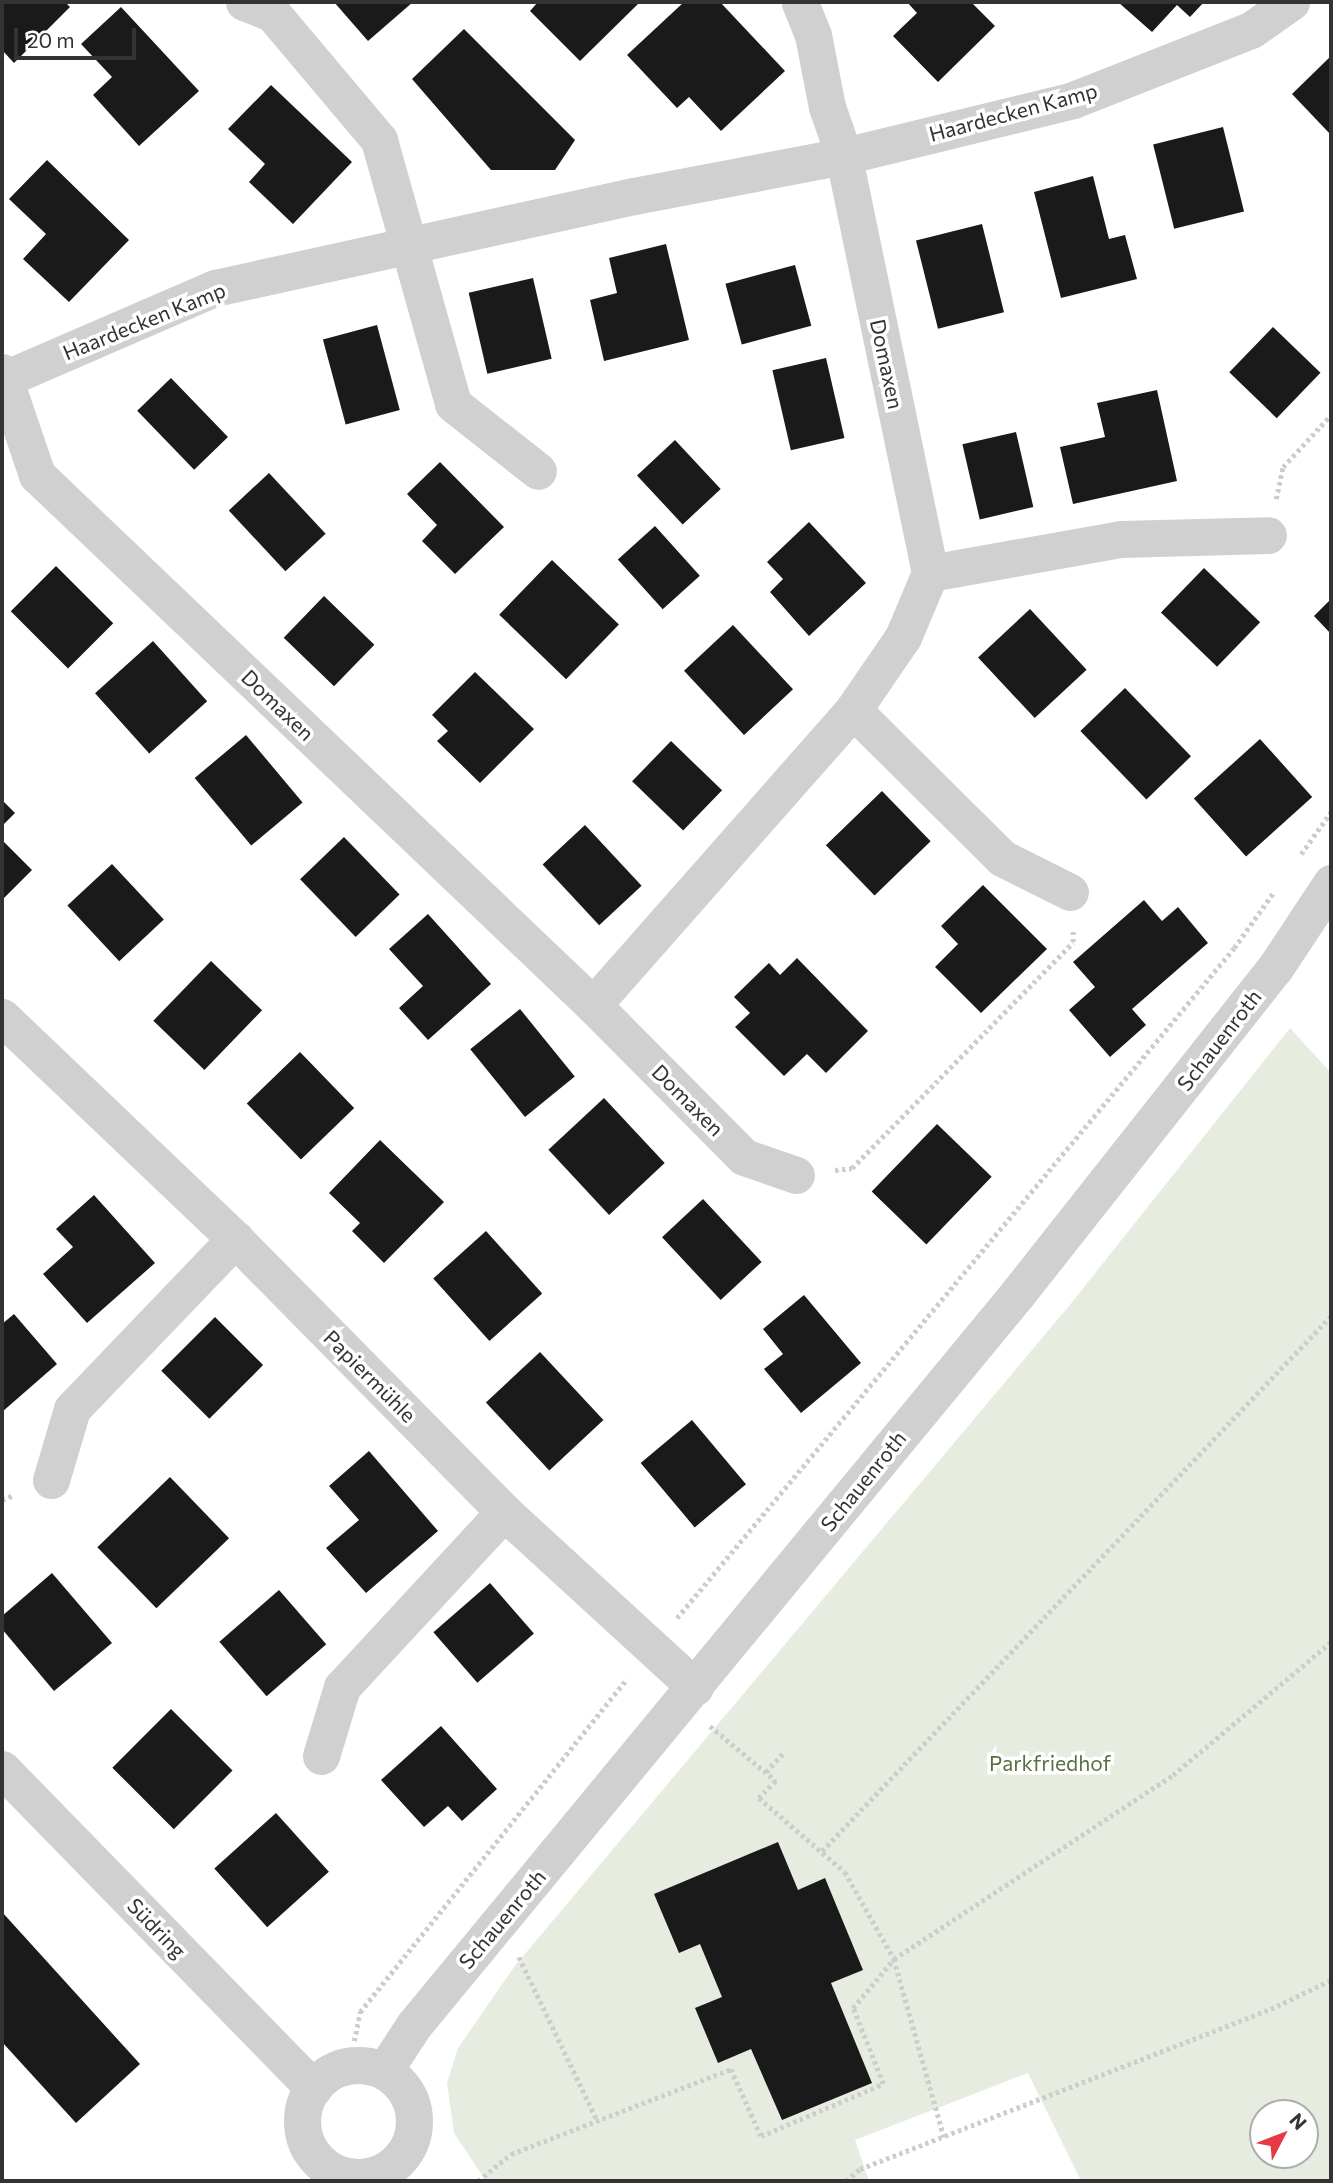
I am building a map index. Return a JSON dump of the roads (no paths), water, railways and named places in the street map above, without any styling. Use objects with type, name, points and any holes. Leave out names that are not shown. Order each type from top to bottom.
[{"type":"street","points":[[244,2],[273,14],[379,140],[453,404],[538,471]]},
{"type":"street","points":[[800,2],[813,35],[827,107],[844,156]]},
{"type":"street","name":"Haardecken Kamp","points":[[3,377],[215,288],[634,195],[844,156],[1073,100],[1251,30],[1291,2]]},
{"type":"street","name":"Domaxen","points":[[844,156],[930,573]]},
{"type":"street","name":"Domaxen","points":[[3,377],[37,475],[593,1005],[744,1157],[796,1175]]},
{"type":"street","points":[[593,1005],[853,710],[903,637],[930,573],[1120,539],[1268,535]]},
{"type":"street","points":[[853,710],[1002,858],[1070,892]]},
{"type":"street","name":"Schauenroth","points":[[384,2071],[414,2025],[689,1695],[1275,968],[1331,883]]},
{"type":"street","name":"Papiermühle","points":[[2,1017],[235,1239],[504,1512],[653,1648],[689,1695]]},
{"type":"street","points":[[51,1480],[72,1409],[235,1239]]},
{"type":"street","points":[[321,1756],[342,1687],[504,1512]]},
{"type":"street","name":"Südring","points":[[2,1769],[313,2088]]},
{"type":"street","points":[[348,2065],[384,2071],[408,2094],[413,2111],[410,2143],[393,2175],[320,2174],[305,2138],[304,2103],[313,2088],[322,2077],[348,2065]]},
{"type":"park label","name":"Parkfriedhof","points":[[1050,1763]]}]
